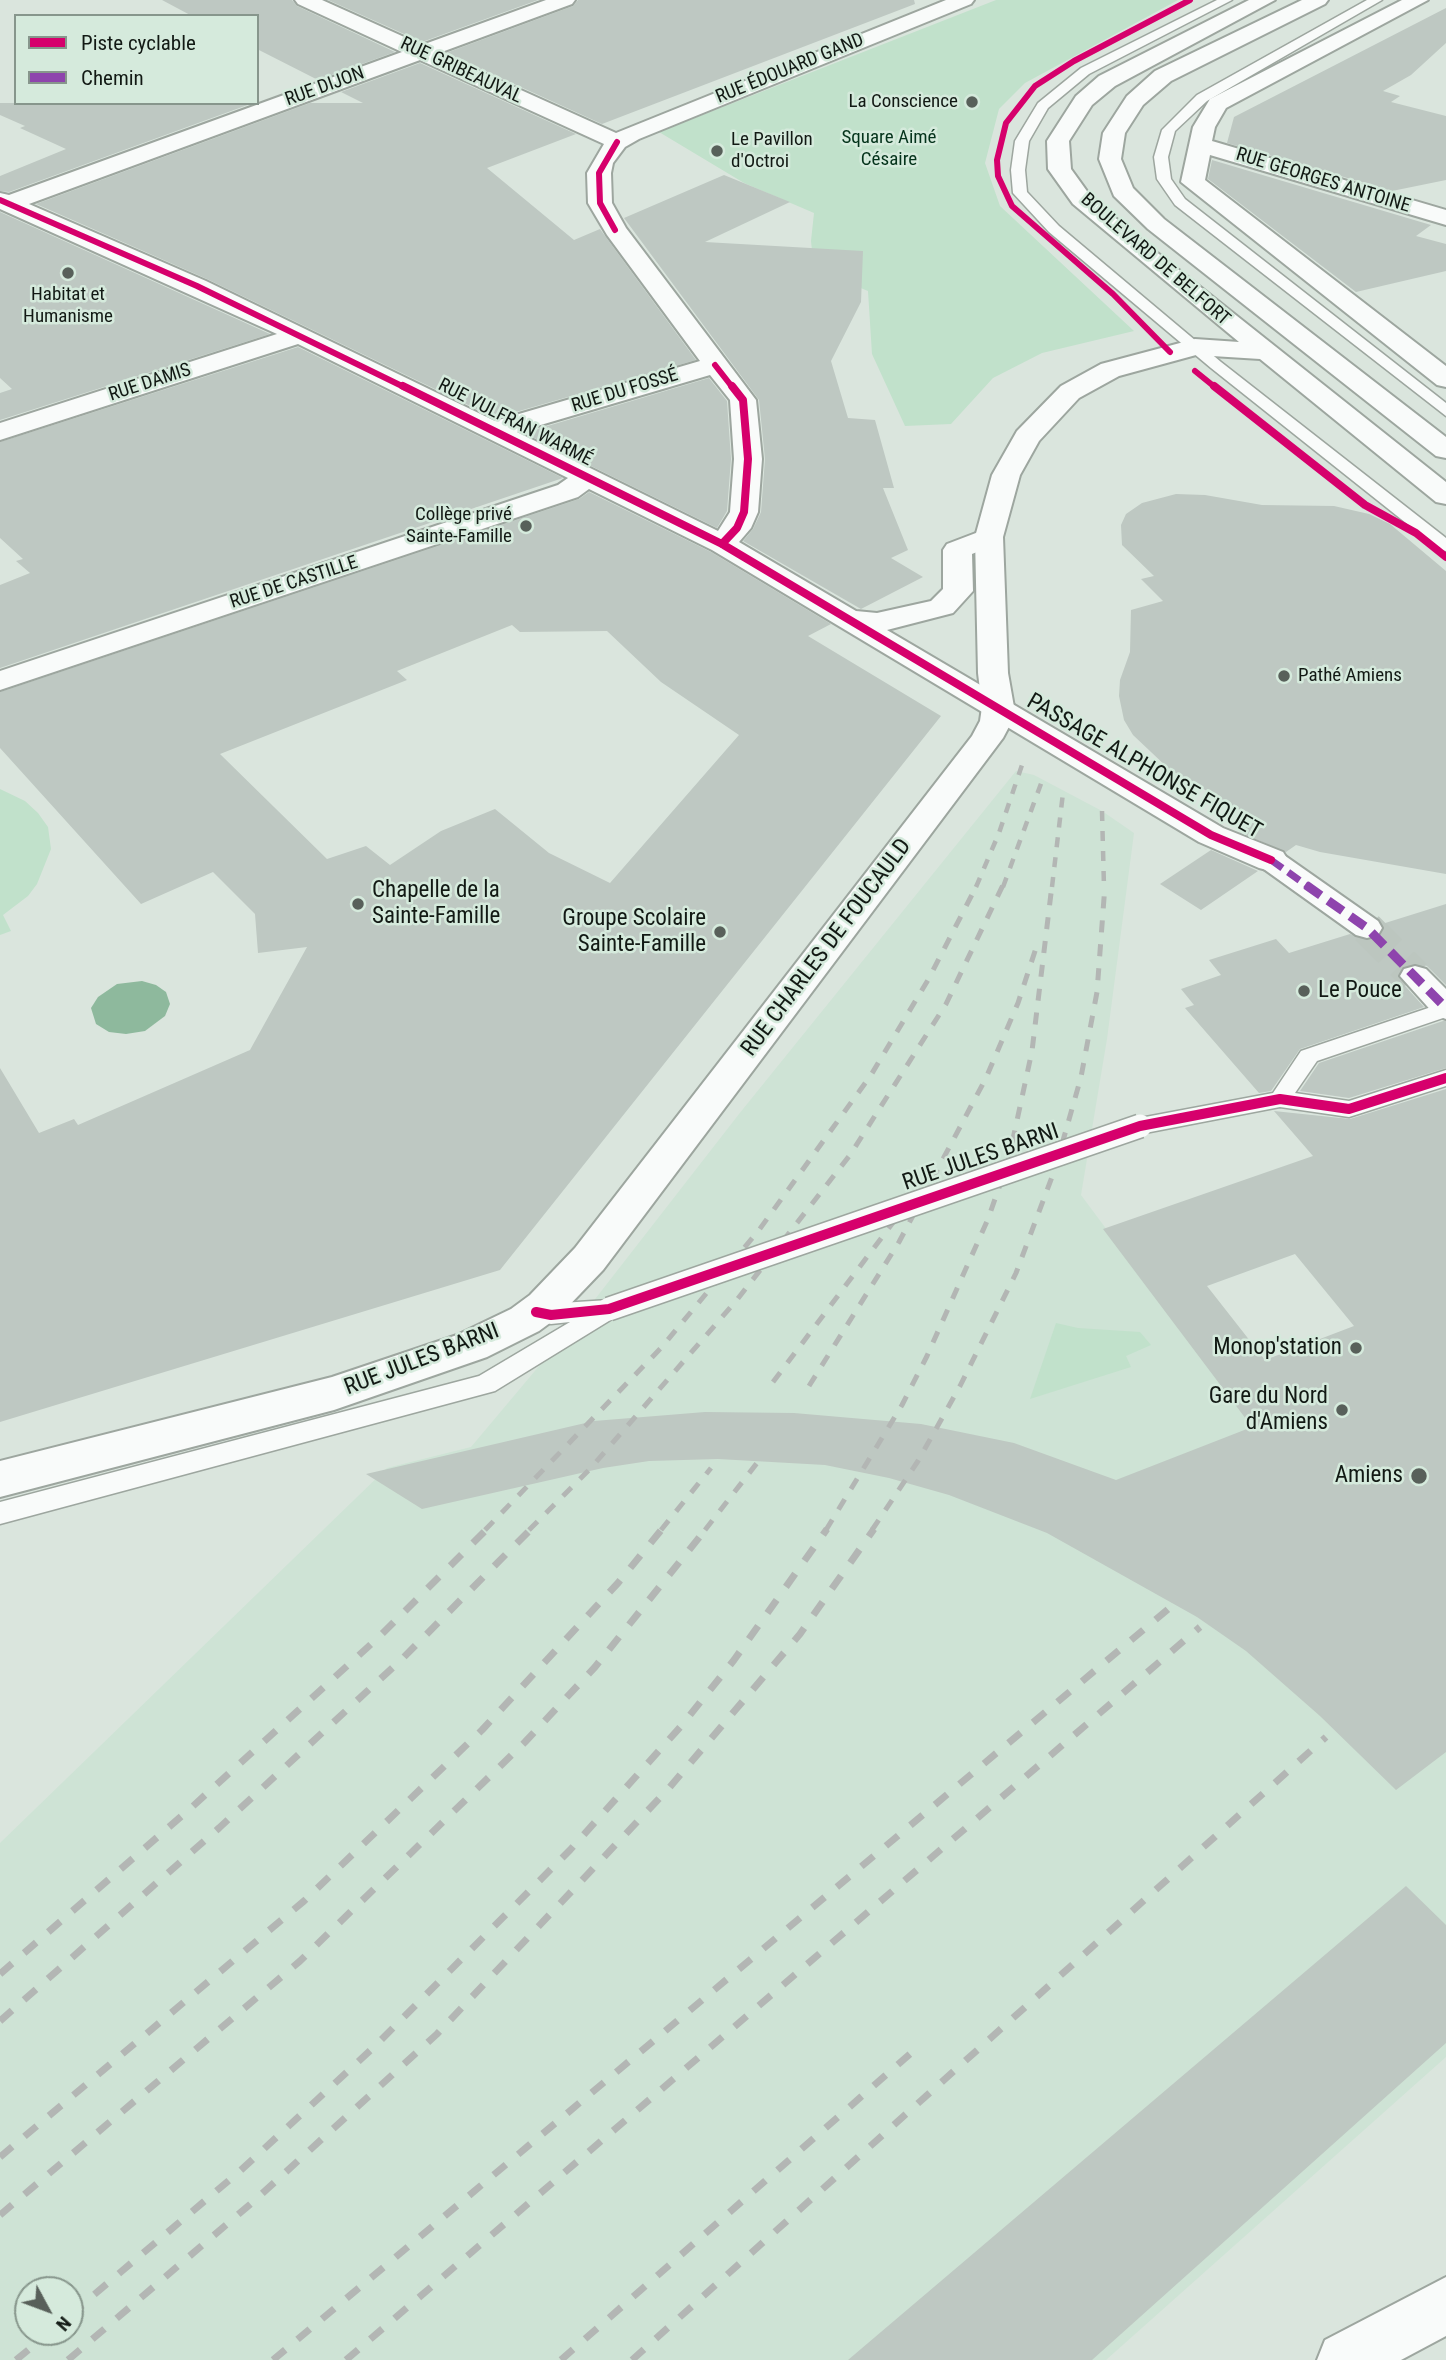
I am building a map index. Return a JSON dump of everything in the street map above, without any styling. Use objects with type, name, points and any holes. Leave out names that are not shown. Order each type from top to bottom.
[{"type":"street","name":"RUE GRIBEAUVAL","points":[[305,0],[617,142]]},
{"type":"street","name":"RUE DIJON","points":[[3,202],[565,0]]},
{"type":"street","name":"RUE ÉDOUARD GAND","points":[[617,142],[752,84],[964,0]]},
{"type":"street","name":"BOULEVARD DE BELFORT","points":[[1265,0],[1107,81],[1084,100],[1058,141],[1060,169],[1081,199],[1122,236],[1446,496]]},
{"type":"street","name":"BOULEVARD DE BELFORT","points":[[1318,0],[1163,76],[1135,101],[1114,133],[1110,159],[1122,191],[1156,224],[1311,342],[1446,450]]},
{"type":"street","points":[[1418,0],[1218,104],[1204,127],[1193,181],[1446,379]]},
{"type":"street","points":[[617,142],[599,173],[600,203],[651,281],[743,400],[748,459],[744,512],[737,528],[722,544]]},
{"type":"street","name":"RUE GEORGES ANTOINE","points":[[1200,145],[1446,218]]},
{"type":"street","name":"RUE VULFRAN WARMÉ","points":[[3,202],[197,286],[495,430],[586,479],[722,544],[998,707]]},
{"type":"street","name":"RUE DAMIS","points":[[0,432],[300,335]]},
{"type":"street","points":[[1037,428],[1120,393],[1216,365],[1311,342]]},
{"type":"street","name":"RUE CHARLES DE FOUCAULD","points":[[536,1312],[559,1293],[589,1259],[981,748],[996,721],[998,707],[993,673],[989,537],[1006,475],[1027,437],[1070,392],[1110,370],[1195,347],[1265,352]]},
{"type":"street","name":"RUE DU FOSSÉ","points":[[495,430],[715,365]]},
{"type":"street","name":"RUE DE CASTILLE","points":[[0,681],[568,491],[586,479]]},
{"type":"street","points":[[853,620],[877,622],[906,618],[942,607],[958,591],[957,550],[989,537]]},
{"type":"street","name":"PASSAGE ALPHONSE FIQUET","points":[[998,707],[1211,835],[1271,860]]},
{"type":"street","points":[[1271,860],[1367,928]]},
{"type":"street","points":[[1415,976],[1446,1008]]},
{"type":"street","name":"RUE JULES BARNI","points":[[0,1479],[334,1393],[472,1346],[536,1312]]},
{"type":"street","points":[[1345,2360],[1446,2305]]},
{"type":"lane","points":[[1226,0],[1086,71],[1043,107],[1022,141],[1017,170],[1020,193],[1054,229],[1216,365],[1446,546]]},
{"type":"lane","points":[[1376,0],[1202,99],[1169,130],[1161,157],[1164,179],[1180,202],[1446,411]]},
{"type":"lane","points":[[1280,1099],[1308,1056],[1446,1008]]},
{"type":"lane","name":"RUE JULES BARNI","points":[[536,1312],[551,1315],[609,1308],[1140,1126],[1280,1099],[1349,1109],[1446,1078]]},
{"type":"lane","points":[[0,1513],[486,1384],[552,1346],[609,1308]]},
{"type":"shaded area","points":[[1016,771],[1034,775],[1102,811],[1134,833],[1107,1039],[1081,1195],[1446,1686],[1446,2057],[1106,2360],[0,2360],[0,1843],[387,1468],[471,1447],[592,1303],[739,1114]]},
{"type":"shaded area","points":[[142,981],[156,985],[166,992],[170,1004],[165,1016],[145,1031],[126,1034],[109,1032],[96,1024],[91,1008],[98,997],[117,984]]},
{"type":"green space","name":"Square Aimé Césaire","points":[[996,0],[1178,0],[1025,83],[999,109],[985,163],[1000,206],[1134,331],[1042,353],[993,378],[951,424],[905,426],[872,354],[868,291],[814,269],[811,241],[814,213],[744,183],[659,132]]},
{"type":"green space","points":[[0,789],[25,801],[38,813],[48,827],[51,849],[37,884],[28,896],[3,915],[11,931],[0,935]]},
{"type":"green space","points":[[1056,1323],[1078,1328],[1140,1332],[1151,1345],[1126,1356],[1131,1367],[1030,1399]]},
{"type":"building","points":[[162,0],[292,0],[297,6],[395,52],[318,80],[259,50],[259,14],[188,14]]},
{"type":"building","points":[[328,0],[538,0],[422,42]]},
{"type":"building","points":[[578,0],[914,0],[915,4],[602,124],[446,53],[573,6]]},
{"type":"building","points":[[1446,8],[1446,43],[1411,75],[1383,91],[1400,96],[1391,102],[1446,116],[1446,180],[1392,191],[1227,143],[1234,117]]},
{"type":"building","points":[[420,63],[576,134],[487,168],[574,240],[600,229],[696,360],[495,418],[207,279],[36,204],[310,103],[363,103],[341,92]]},
{"type":"building","points":[[0,103],[248,105],[9,192],[0,191],[0,176],[66,149],[20,128],[25,126],[0,115]]},
{"type":"building","points":[[1212,160],[1431,225],[1416,236],[1446,244],[1446,271],[1356,292],[1208,179]]},
{"type":"building","points":[[724,175],[790,202],[705,242],[863,251],[861,302],[831,361],[848,418],[875,420],[894,488],[883,488],[908,550],[891,558],[923,577],[861,609],[743,541],[753,529],[761,512],[765,459],[759,400],[624,218]]},
{"type":"building","points":[[0,212],[270,334],[0,420],[0,393],[12,389],[0,378]]},
{"type":"building","points":[[298,347],[563,478],[0,668],[0,585],[30,573],[16,561],[23,559],[0,538],[0,442]]},
{"type":"building","points":[[709,378],[727,401],[731,459],[727,511],[717,528],[524,433]]},
{"type":"building","points":[[589,492],[711,552],[831,624],[808,636],[941,716],[500,1270],[0,1422],[0,1068],[39,1133],[74,1119],[78,1125],[250,1050],[307,947],[258,953],[255,914],[213,872],[141,904],[0,748],[0,692],[579,499]],"holes":[[[512,625],[520,632],[607,631],[661,682],[739,735],[610,883],[549,853],[495,809],[441,831],[390,865],[366,846],[327,859],[220,754],[407,680],[397,671]]]},
{"type":"building","name":"Pathé Amiens","points":[[1176,494],[1205,495],[1262,505],[1334,506],[1369,514],[1390,524],[1446,571],[1446,874],[1320,852],[1296,845],[1286,852],[1239,832],[1257,820],[1169,769],[1133,735],[1124,720],[1119,696],[1120,680],[1130,652],[1131,610],[1163,601],[1141,579],[1154,576],[1122,545],[1121,525],[1126,514],[1142,503]]},
{"type":"building","points":[[1211,850],[1258,871],[1201,910],[1160,884]]},
{"type":"building","points":[[1446,904],[1446,985],[1427,966],[1416,963],[1403,966],[1398,978],[1424,1007],[1300,1049],[1271,1091],[1259,1093],[1185,1008],[1194,1005],[1181,989],[1221,975],[1209,960],[1276,939],[1289,953],[1350,934],[1368,941],[1380,936],[1384,929],[1382,924]]},
{"type":"building","points":[[1446,1021],[1446,1068],[1349,1098],[1300,1091],[1319,1063]]},
{"type":"building","points":[[1446,1089],[1446,1752],[1396,1790],[1320,1716],[1246,1651],[1197,1617],[1047,1533],[949,1495],[889,1478],[825,1465],[718,1459],[649,1461],[603,1468],[422,1509],[366,1474],[594,1421],[705,1412],[794,1413],[921,1424],[1014,1443],[1116,1480],[1252,1427],[1103,1229],[1313,1156],[1274,1111],[1350,1119]],"holes":[[[1295,1254],[1354,1326],[1265,1360],[1207,1286]]]},
{"type":"building","points":[[1406,1886],[1446,1925],[1446,2043],[1092,2360],[848,2360]]},
{"type":"tunnel","points":[[1367,928],[1415,976]]},
{"type":"railway","points":[[976,887],[999,833],[1024,759]]},
{"type":"railway","points":[[1003,887],[1042,781]]},
{"type":"railway","points":[[1052,887],[1063,793]]},
{"type":"railway","points":[[1102,811],[1104,887]]},
{"type":"railway","points":[[529,1530],[589,1470],[736,1301],[850,1155],[946,1004],[1003,885]]},
{"type":"railway","points":[[826,1530],[902,1405],[927,1356],[988,1219],[1008,1162],[1032,1051],[1052,885]]},
{"type":"railway","points":[[872,1530],[918,1461],[960,1386],[1016,1273],[1055,1169],[1081,1077],[1097,992],[1105,885]]},
{"type":"railway","points":[[485,1530],[661,1348],[759,1230],[871,1075],[928,980],[976,887]]},
{"type":"railway","points":[[809,1386],[899,1242],[986,1078],[1018,1003],[1037,945]]},
{"type":"railway","points":[[773,1382],[916,1192]]},
{"type":"railway","points":[[705,1530],[757,1463]]},
{"type":"railway","points":[[661,1530],[711,1468]]},
{"type":"railway","points":[[0,1974],[192,1807],[380,1636],[487,1529]]},
{"type":"railway","points":[[0,2021],[219,1828],[402,1659],[531,1529]]},
{"type":"railway","points":[[0,2157],[304,1901],[482,1730],[618,1583],[662,1529]]},
{"type":"railway","points":[[0,2215],[300,1961],[525,1742],[595,1667],[706,1529]]},
{"type":"railway","points":[[84,2303],[240,2171],[374,2047],[570,1850],[682,1725],[734,1660],[827,1529]]},
{"type":"railway","points":[[68,2360],[254,2201],[437,2034],[669,1788],[800,1634],[874,1529]]},
{"type":"railway","points":[[273,2360],[1173,1605]]},
{"type":"railway","points":[[346,2360],[1200,1627]]},
{"type":"railway","points":[[632,2360],[1326,1737]]},
{"type":"railway","points":[[561,2360],[919,2046]]},
{"type":"railway","points":[[16,2360],[33,2346]]},
{"type":"marked path","points":[[1271,860],[1367,928],[1446,1008]]},
{"type":"cycle path","points":[[1170,352],[1113,294],[1012,206],[998,176],[997,160],[1006,123],[1035,86],[1074,61],[1190,0]]},
{"type":"cycle path","points":[[615,230],[600,203],[599,173],[617,142]]},
{"type":"cycle path","points":[[0,200],[197,286],[300,335],[722,544],[1211,835],[1271,860]]},
{"type":"cycle path","points":[[715,365],[743,400],[748,459],[744,512],[737,528],[722,544]]},
{"type":"cycle path","points":[[1195,371],[1365,505],[1416,533],[1446,557]]},
{"type":"cycle path","points":[[536,1312],[551,1315],[609,1309],[1140,1126],[1280,1099],[1349,1109],[1446,1078]]},
{"type":"place","name":"La Conscience","points":[[972,102]]},
{"type":"place","name":"Le Pavillon d'Octroi","points":[[717,151]]},
{"type":"place","name":"Habitat et Humanisme","points":[[68,273]]},
{"type":"place","name":"Collège privé Sainte-Famille","points":[[526,526]]},
{"type":"place","name":"Pathé Amiens","points":[[1284,676]]},
{"type":"place","name":"Chapelle de la Sainte-Famille","points":[[358,904]]},
{"type":"place","name":"Groupe Scolaire Sainte-Famille","points":[[720,932]]},
{"type":"place","name":"Le Pouce","points":[[1304,991]]},
{"type":"place","name":"Monop'station","points":[[1356,1348]]},
{"type":"place","name":"Gare du Nord d'Amiens","points":[[1342,1410]]},
{"type":"place","name":"Amiens","points":[[1419,1476]]}]
